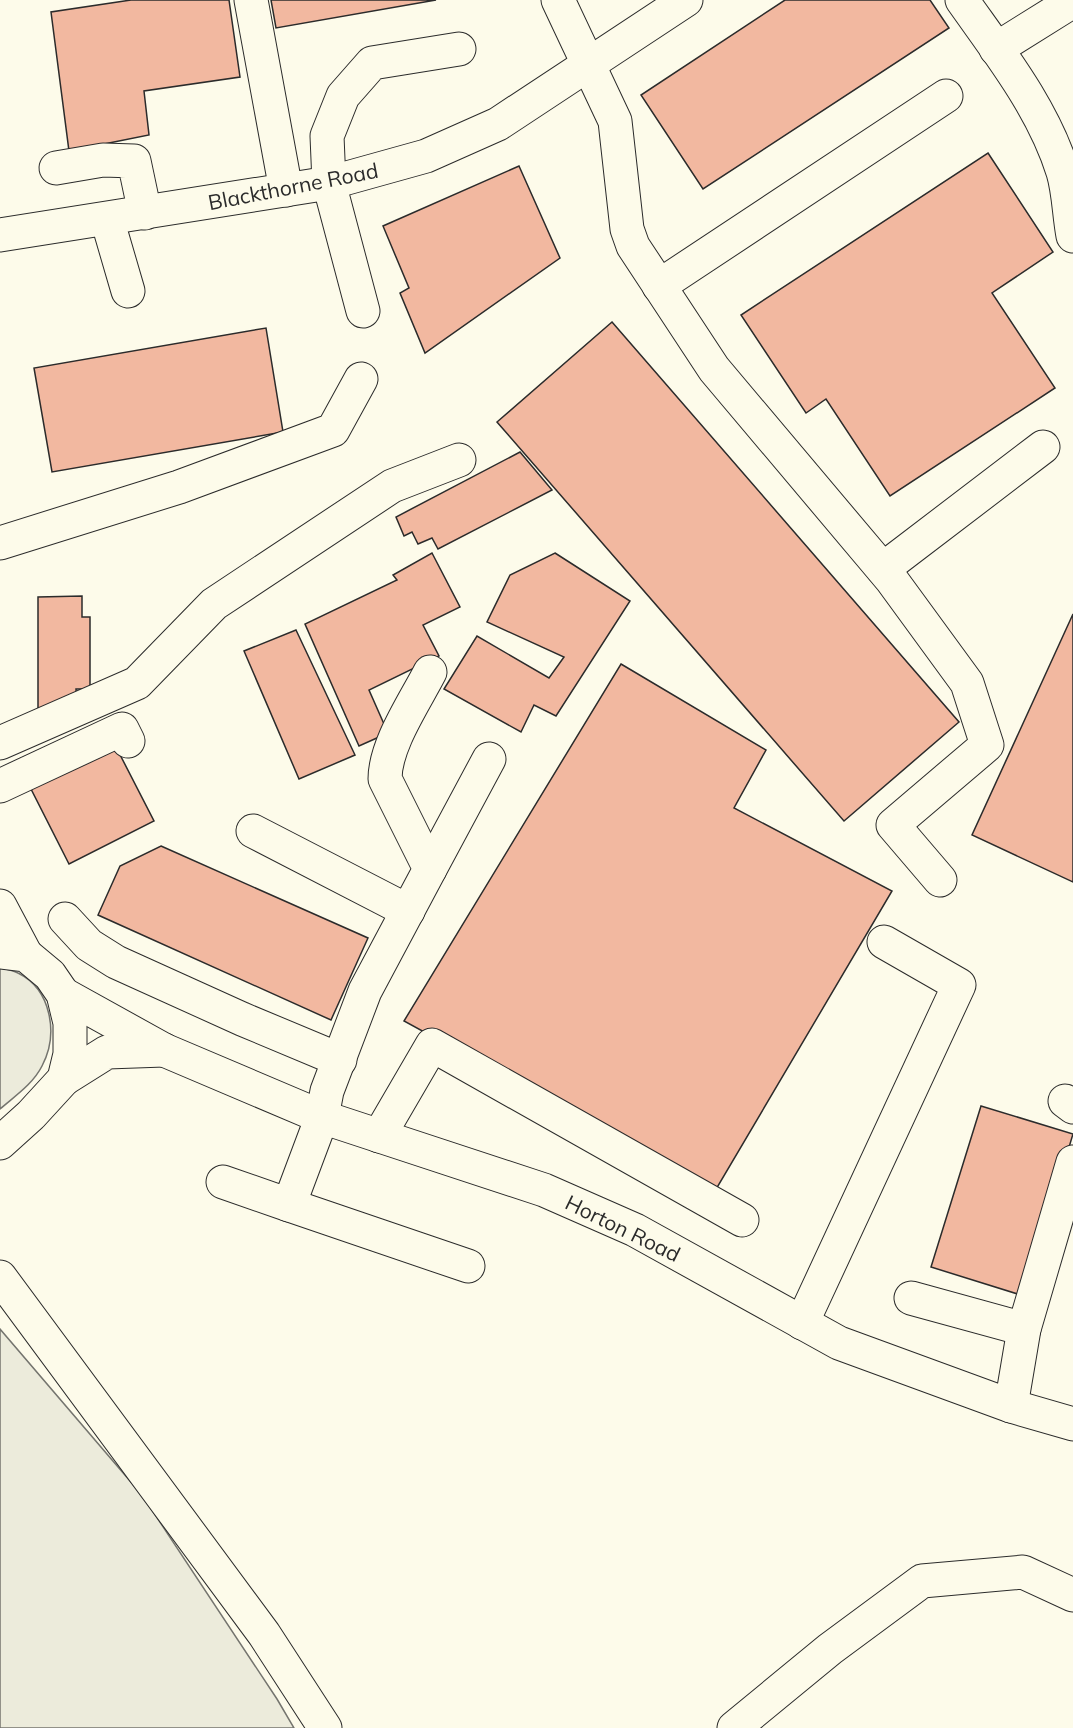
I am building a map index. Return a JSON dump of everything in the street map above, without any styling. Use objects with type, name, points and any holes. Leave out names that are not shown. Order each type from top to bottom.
[{"type":"street","points":[[251,0],[286,190]]},
{"type":"street","points":[[558,0],[615,121],[627,229],[633,246],[714,369],[883,569],[967,683],[987,745],[892,825],[940,880]]},
{"type":"street","name":"Blackthorne Road","points":[[0,235],[329,183],[426,156],[498,124],[686,0]]},
{"type":"street","points":[[962,0],[1021,86],[1052,142],[1064,174],[1073,236]]},
{"type":"street","points":[[996,49],[1073,2]]},
{"type":"street","points":[[363,311],[329,183],[327,136],[343,96],[372,63],[459,49]]},
{"type":"street","points":[[659,286],[946,96]]},
{"type":"street","points":[[56,168],[103,160],[134,161],[145,213]]},
{"type":"street","points":[[107,219],[128,291]]},
{"type":"street","points":[[0,543],[179,487],[333,430],[361,379]]},
{"type":"street","points":[[883,569],[1043,447]]},
{"type":"street","points":[[0,743],[137,683],[214,604],[392,486],[459,460]]},
{"type":"street","points":[[430,672],[394,743],[385,766],[385,779],[430,869]]},
{"type":"street","points":[[0,786],[122,729],[128,741]]},
{"type":"street","points":[[289,1205],[322,1117],[327,1091],[365,992],[489,759]]},
{"type":"street","points":[[253,831],[408,911]]},
{"type":"street","points":[[0,906],[13,954],[50,975],[63,994],[70,1023],[70,1054],[64,1079]]},
{"type":"street","points":[[65,919],[89,945],[116,962],[340,1060]]},
{"type":"street","points":[[802,1323],[959,985],[884,942]]},
{"type":"street","name":"Horton Road","points":[[63,994],[164,1050],[322,1117],[544,1190],[625,1226],[839,1343],[1011,1406],[1073,1424]]},
{"type":"street","points":[[379,1136],[432,1045],[742,1220]]},
{"type":"street","name":"Horton Road","points":[[0,1143],[31,1115],[64,1079],[107,1052],[164,1050]]},
{"type":"street","points":[[1011,1406],[1024,1329],[1073,1162]]},
{"type":"street","points":[[223,1182],[468,1266]]},
{"type":"street","points":[[0,1277],[264,1634],[325,1728]]},
{"type":"street","points":[[911,1298],[1024,1329]]},
{"type":"street","points":[[734,1728],[830,1649],[922,1581],[1023,1572],[1073,1595]]},
{"type":"shaded area","points":[[0,968],[18,973],[38,990],[45,1001],[51,1027],[47,1053],[42,1066],[34,1078],[0,1109]]},
{"type":"shaded area","points":[[0,1329],[142,1495],[294,1728],[0,1728]]},
{"type":"building","points":[[131,0],[229,0],[240,77],[144,91],[149,135],[69,151],[51,12]]},
{"type":"building","points":[[271,0],[436,0],[276,28]]},
{"type":"building","points":[[785,0],[930,0],[949,28],[703,189],[641,95]]},
{"type":"building","points":[[988,153],[1053,252],[992,293],[1055,388],[890,496],[826,399],[806,413],[741,315]]},
{"type":"building","points":[[519,166],[560,258],[425,353],[400,293],[409,288],[383,226]]},
{"type":"building","points":[[612,322],[959,722],[844,821],[497,422]]},
{"type":"building","points":[[266,328],[283,432],[52,472],[34,368]]},
{"type":"building","points":[[520,452],[552,490],[438,549],[432,538],[418,544],[412,532],[404,536],[396,517]]},
{"type":"building","points":[[432,553],[460,607],[423,625],[439,656],[369,690],[388,733],[359,746],[305,624],[397,580],[393,575]]},
{"type":"building","points":[[555,553],[630,601],[556,716],[534,705],[521,732],[444,689],[477,636],[549,678],[564,657],[487,622],[510,575]]},
{"type":"building","points":[[82,596],[82,617],[90,617],[90,689],[76,689],[77,708],[38,709],[38,597]]},
{"type":"building","points":[[1073,614],[1073,882],[972,835]]},
{"type":"building","points":[[296,630],[355,755],[299,779],[244,651]]},
{"type":"building","points":[[621,664],[766,750],[734,808],[892,891],[715,1191],[404,1021]]},
{"type":"building","points":[[114,743],[154,821],[69,864],[30,787]]},
{"type":"building","points":[[161,846],[368,938],[331,1020],[98,915],[120,866]]},
{"type":"building","points":[[981,1106],[1073,1134],[1024,1296],[931,1267]]}]
